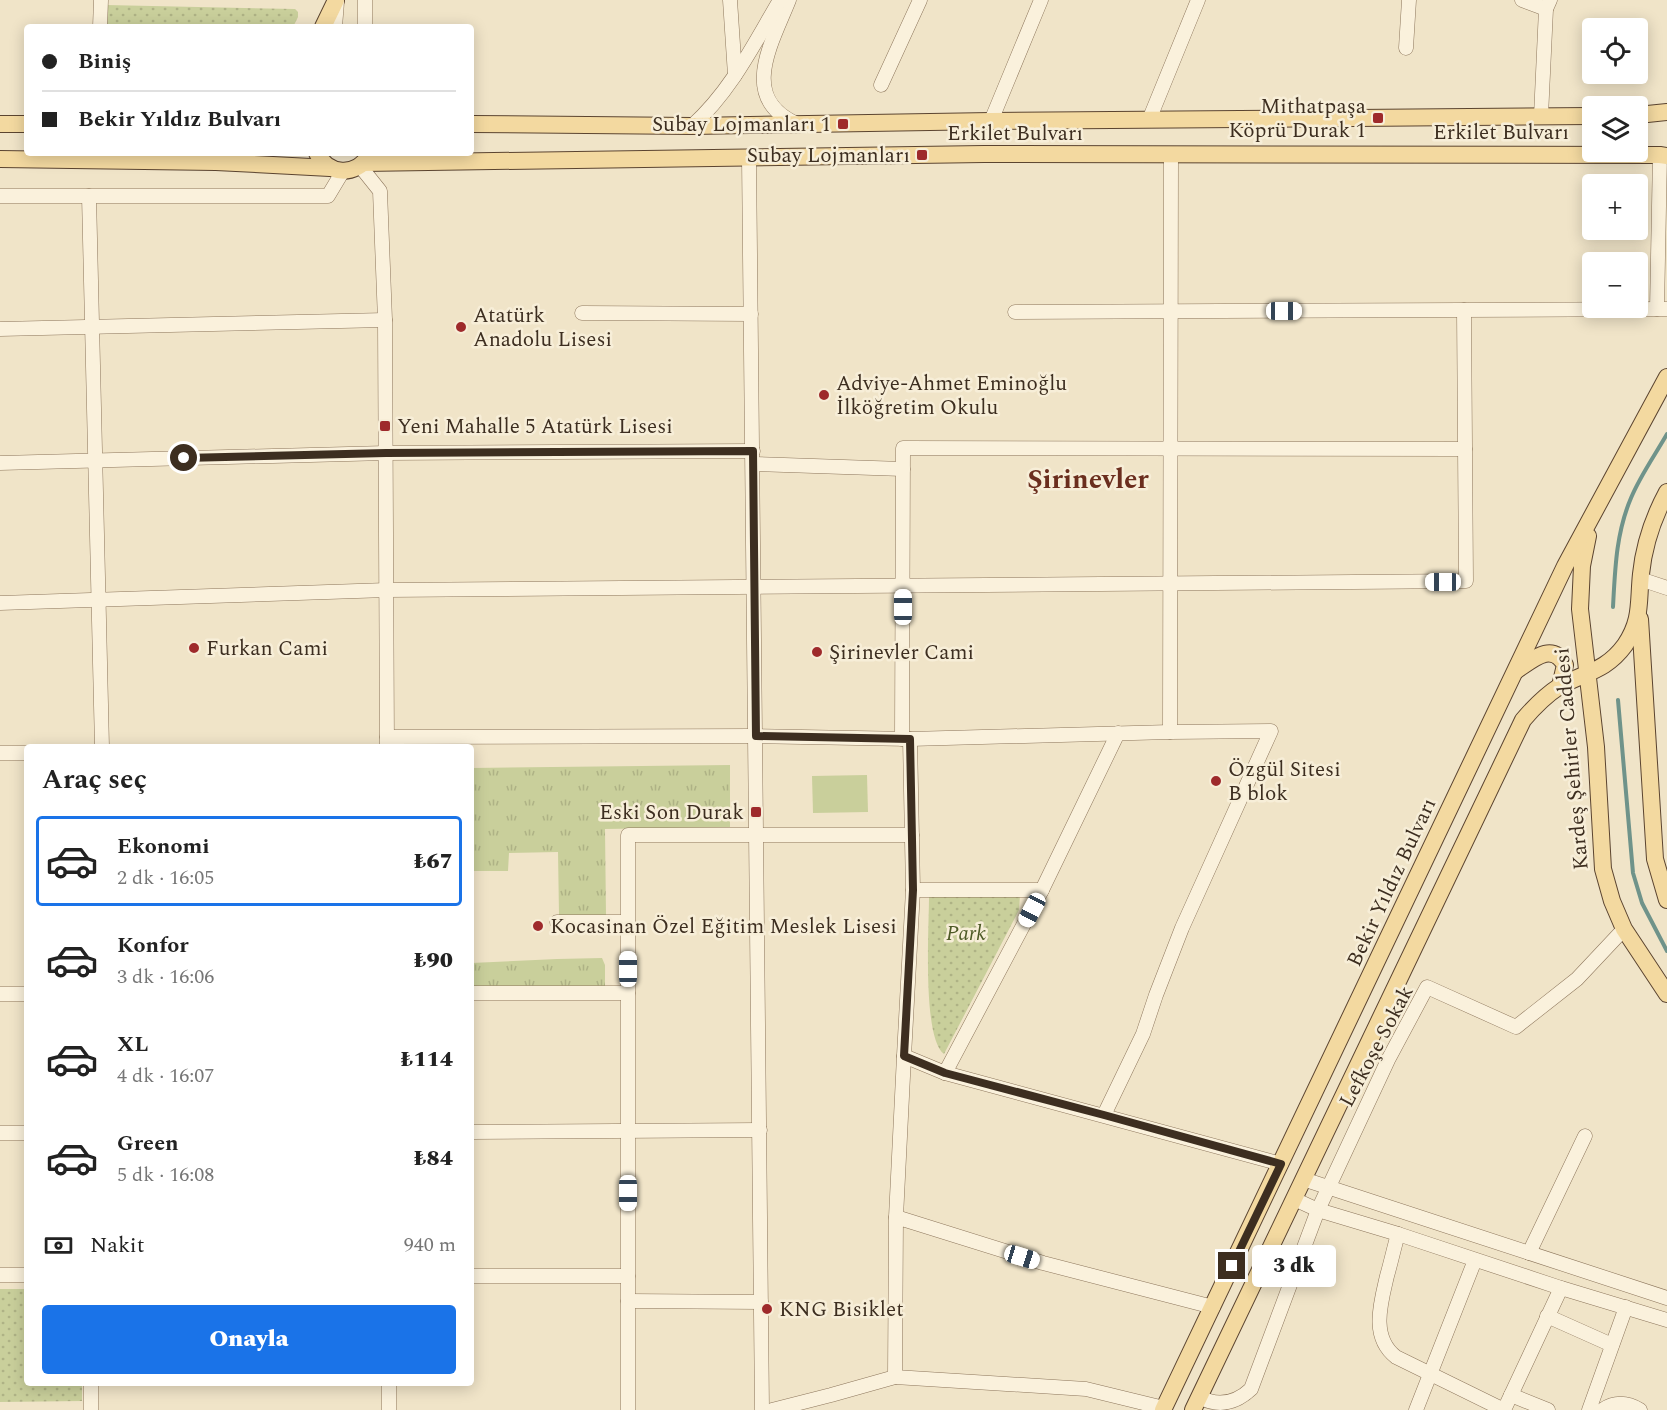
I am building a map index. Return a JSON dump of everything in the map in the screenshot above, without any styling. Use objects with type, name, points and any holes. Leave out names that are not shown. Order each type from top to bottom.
[{"type":"main road","points":[[325,24],[337,0]]},
{"type":"main road","points":[[1648,114],[1667,112]]},
{"type":"main road","name":"Erkilet Bulvarı","points":[[474,124],[692,126],[1582,116]]},
{"type":"main road","points":[[0,124],[24,124]]},
{"type":"main road","name":"Erkilet Bulvarı","points":[[336,170],[352,170],[364,161],[984,154],[1663,155]]},
{"type":"main road","points":[[319,156],[323,162],[336,170]]},
{"type":"main road","points":[[0,159],[205,162],[336,170]]},
{"type":"main road","name":"Bekir Yıldız Bulvarı","points":[[1164,1409],[1565,566],[1667,377]]},
{"type":"main road","points":[[1667,492],[1658,507],[1647,540],[1640,579],[1639,612],[1655,859],[1667,900]]},
{"type":"main road","name":"Kardeş Şehirler Caddesi","points":[[1598,507],[1586,546],[1580,588],[1582,631],[1596,747],[1603,869],[1612,901],[1624,929],[1667,994]]},
{"type":"main road","points":[[1196,1404],[1523,720],[1539,702],[1560,686],[1610,661],[1632,634],[1639,612]]},
{"type":"main road","points":[[1516,671],[1538,656],[1554,654],[1565,664],[1560,686]]},
{"type":"street","points":[[100,24],[101,0]]},
{"type":"street","points":[[335,24],[337,0]]},
{"type":"street","points":[[365,0],[365,24]]},
{"type":"street","points":[[730,0],[735,75]]},
{"type":"street","points":[[692,126],[719,99],[780,0]]},
{"type":"street","points":[[789,0],[765,62],[763,84],[774,108],[780,115],[797,124]]},
{"type":"street","points":[[881,85],[921,0]]},
{"type":"street","points":[[991,121],[1041,0]]},
{"type":"street","points":[[1149,120],[1198,0]]},
{"type":"street","points":[[1406,48],[1409,0]]},
{"type":"street","points":[[1522,0],[1548,4],[1540,116]]},
{"type":"street","points":[[1170,732],[1171,155]]},
{"type":"street","points":[[1015,312],[1662,309],[1663,155]]},
{"type":"street","points":[[750,158],[762,1410]]},
{"type":"street","points":[[364,161],[380,191],[385,320],[387,742],[756,736],[906,739],[1271,731],[1182,928],[1143,1034],[1104,1115]]},
{"type":"street","points":[[0,196],[328,196],[336,170]]},
{"type":"street","points":[[89,196],[102,744]]},
{"type":"street","points":[[0,603],[387,590],[1466,581],[1464,310]]},
{"type":"street","points":[[582,313],[751,314]]},
{"type":"street","points":[[0,329],[385,320]]},
{"type":"street","points":[[896,1377],[896,1217],[913,890],[906,739],[903,448],[1465,449]]},
{"type":"street","points":[[0,463],[386,453],[753,458],[903,469]]},
{"type":"street","points":[[1640,579],[1667,588]]},
{"type":"street","points":[[945,1073],[1042,890],[1118,733]]},
{"type":"street","points":[[0,753],[24,753]]},
{"type":"street","points":[[628,1410],[628,835],[912,835]]},
{"type":"street","points":[[913,890],[1042,890]]},
{"type":"street","points":[[557,922],[628,922]]},
{"type":"street","name":"Lefkoşe Sokak","points":[[1235,1406],[1239,1398],[1251,1389],[1318,1210],[1388,1060],[1427,987],[1516,1027],[1576,979],[1624,929]]},
{"type":"street","points":[[474,993],[628,993]]},
{"type":"street","points":[[0,994],[24,994]]},
{"type":"street","points":[[904,1056],[945,1073],[1281,1164]]},
{"type":"street","points":[[474,1132],[760,1130]]},
{"type":"street","points":[[0,1133],[24,1133]]},
{"type":"street","points":[[1530,1253],[1585,1136]]},
{"type":"street","points":[[1303,1179],[1667,1299]]},
{"type":"street","points":[[1294,1199],[1318,1210],[1667,1320]]},
{"type":"street","points":[[896,1217],[1044,1263],[1213,1307]]},
{"type":"street","points":[[1398,1234],[1379,1309],[1380,1326],[1385,1344],[1391,1353],[1504,1410],[1561,1288]]},
{"type":"street","points":[[1416,1410],[1475,1260]]},
{"type":"street","points":[[0,1275],[24,1275]]},
{"type":"street","points":[[474,1276],[628,1276]]},
{"type":"street","points":[[628,1301],[761,1302]]},
{"type":"street","points":[[1589,1410],[1626,1308]]},
{"type":"street","points":[[1547,1316],[1612,1345]]},
{"type":"street","points":[[772,1410],[896,1377],[1086,1389],[1164,1409]]},
{"type":"street","points":[[91,1386],[91,1410]]},
{"type":"street","points":[[389,1386],[389,1410]]},
{"type":"street","points":[[1511,1395],[1548,1410]]},
{"type":"street","points":[[1196,1404],[1212,1402],[1235,1406]]},
{"type":"street","points":[[1602,1410],[1618,1403],[1631,1405],[1640,1410]]},
{"type":"green space","points":[[106,5],[295,9],[298,12],[294,24],[107,24]]},
{"type":"green space","name":"Kocasinan Özel Eğitim Meslek Lisesi","points":[[730,765],[730,827],[605,829],[606,915],[559,915],[558,852],[509,853],[508,871],[474,871],[474,768]]},
{"type":"green space","points":[[867,775],[868,812],[813,813],[812,776]]},
{"type":"green space","name":"Park","points":[[1020,895],[1019,910],[944,1054],[937,1044],[932,1027],[928,981],[929,897]]},
{"type":"green space","points":[[602,958],[605,965],[605,987],[474,988],[474,963]]},
{"type":"green space","points":[[0,1289],[24,1289],[24,1386],[82,1386],[82,1401],[0,1402]]},
{"type":"waterway","points":[[1613,607],[1617,552],[1626,511],[1639,482],[1667,434]]},
{"type":"waterway","points":[[1618,700],[1633,873],[1642,903],[1667,951]]},
{"type":"place","name":"Mithatpaşa Köprü Durak 1","points":[[1378,118]]},
{"type":"place","name":"Subay Lojmanları 1","points":[[843,124]]},
{"type":"place","name":"Subay Lojmanları","points":[[922,155]]},
{"type":"place","name":"Atatürk Anadolu Lisesi","points":[[461,327]]},
{"type":"place","name":"Adviye-Ahmet Eminoğlu İlköğretim Okulu","points":[[824,395]]},
{"type":"place","name":"Yeni Mahalle 5 Atatürk Lisesi","points":[[385,426]]},
{"type":"place","name":"Furkan Cami","points":[[194,648]]},
{"type":"place","name":"Şirinevler Cami","points":[[817,652]]},
{"type":"place","name":"Özgül Sitesi B blok","points":[[1216,781]]},
{"type":"place","name":"Eski Son Durak","points":[[756,812]]},
{"type":"place","name":"Kocasinan Özel Eğitim Meslek Lisesi","points":[[538,926]]},
{"type":"place","name":"KNG Bisiklet","points":[[767,1309]]},
{"type":"district","name":"Şirinevler","points":[[1088,479]]},
{"type":"route","points":[[184,458],[386,453],[753,451],[756,736],[910,739],[913,890],[904,1056],[945,1073],[1281,1164],[1232,1266]]}]
